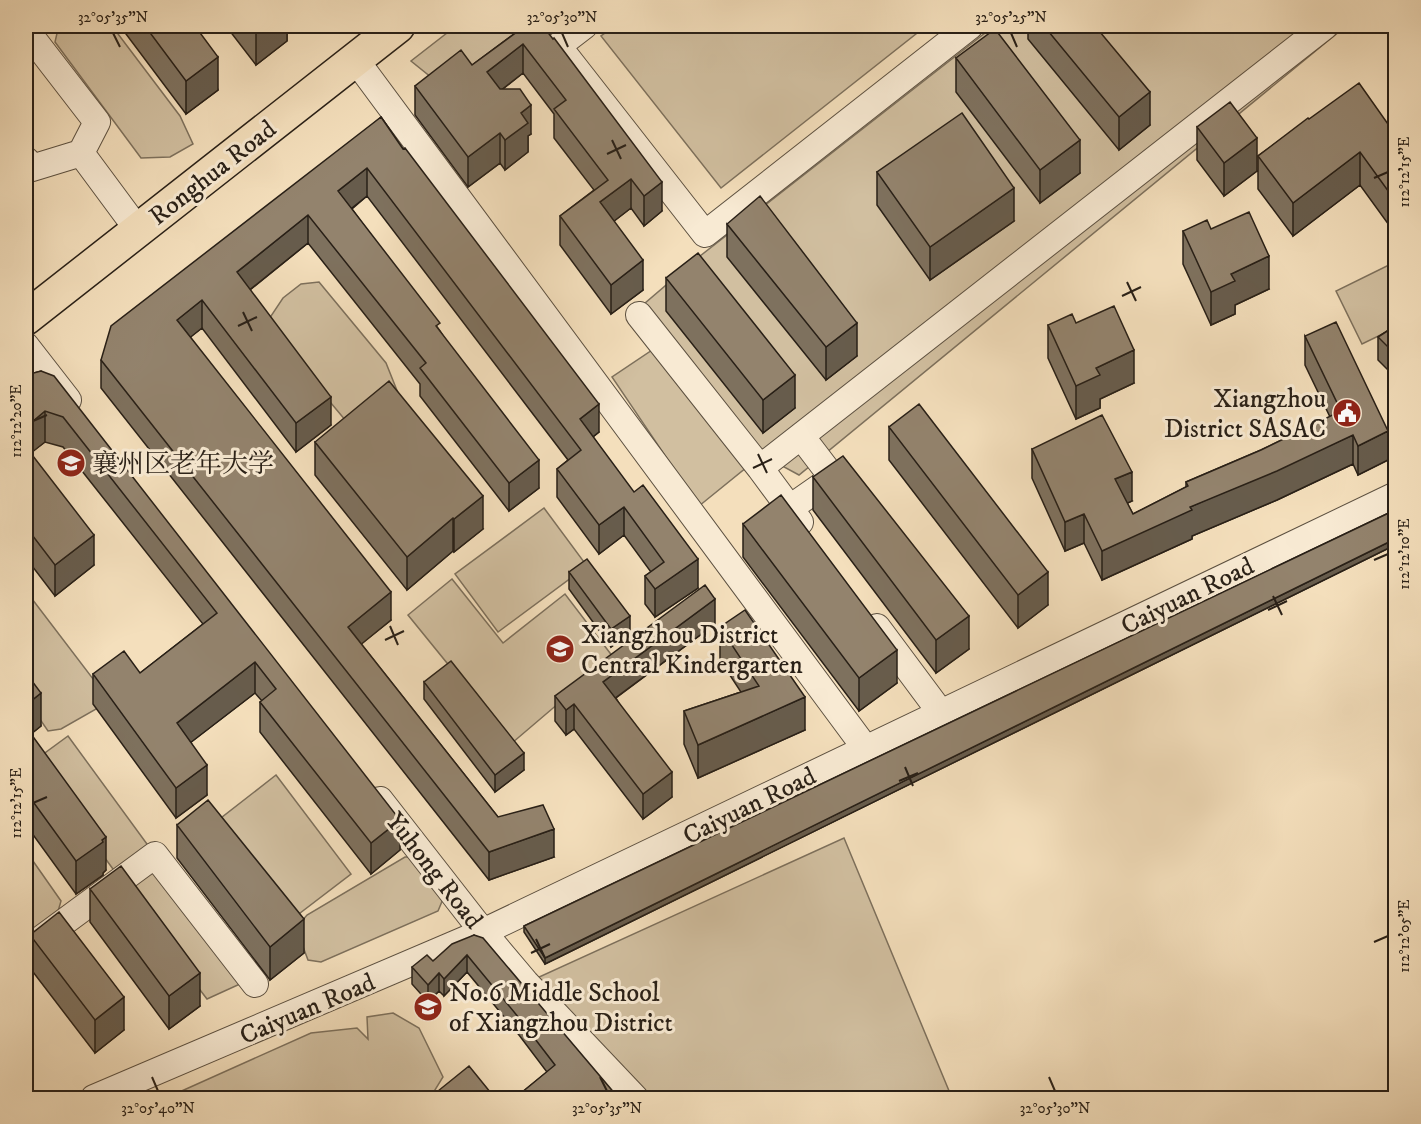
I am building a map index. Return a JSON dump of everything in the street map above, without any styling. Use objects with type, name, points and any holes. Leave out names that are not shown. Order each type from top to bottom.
[{"type":"main road","name":"Ronghua Road","points":[[26,318],[374,38]]},
{"type":"street","points":[[585,26],[558,46],[705,234],[970,26]]},
{"type":"street","points":[[760,468],[1325,26]]},
{"type":"street","points":[[26,30],[97,122],[81,153],[32,168],[26,160]]},
{"type":"street","points":[[374,38],[866,749]]},
{"type":"street","points":[[81,153],[138,230]]},
{"type":"street","points":[[639,315],[811,536]]},
{"type":"street","points":[[26,346],[84,422]]},
{"type":"street","points":[[790,508],[833,478],[801,436]]},
{"type":"street","name":"Caiyuan Road","points":[[94,1098],[483,932],[1395,495]]},
{"type":"street","points":[[866,611],[941,713]]},
{"type":"street","name":"Yuhong Road","points":[[368,785],[483,932],[526,983],[635,1098]]},
{"type":"street","points":[[26,950],[155,855],[255,984]]},
{"type":"shaded area","points":[[56,26],[112,26],[180,116],[193,144],[170,157],[141,158],[55,42],[58,29]]},
{"type":"shaded area","points":[[456,26],[538,26],[452,94],[411,61]]},
{"type":"shaded area","points":[[615,26],[926,26],[721,188],[601,36]]},
{"type":"shaded area","points":[[994,26],[1346,26],[799,475],[762,455],[699,506],[612,377],[664,342],[644,304],[700,256]]},
{"type":"shaded area","points":[[1395,262],[1395,328],[1362,344],[1336,291]]},
{"type":"shaded area","points":[[319,282],[386,363],[398,393],[351,427],[280,342],[269,319],[283,298],[301,284]]},
{"type":"shaded area","points":[[544,508],[587,566],[498,632],[455,574]]},
{"type":"shaded area","points":[[452,579],[503,643],[565,594],[613,657],[512,743],[408,615]]},
{"type":"shaded area","points":[[26,591],[100,688],[105,704],[61,729],[48,731],[26,699]]},
{"type":"shaded area","points":[[68,736],[155,855],[251,979],[207,999],[118,883],[121,880],[34,761]]},
{"type":"shaded area","points":[[276,775],[351,874],[287,923],[212,825]]},
{"type":"shaded area","points":[[844,838],[952,1098],[635,1098],[526,983]]},
{"type":"shaded area","points":[[26,851],[61,901],[57,915],[26,938]]},
{"type":"shaded area","points":[[405,857],[412,857],[443,899],[438,911],[321,962],[308,960],[296,928],[307,915]]},
{"type":"shaded area","points":[[393,1013],[419,1028],[443,1077],[430,1098],[166,1098],[311,1033],[357,1028],[368,1039],[367,1017]]},
{"type":"building","points":[[145,26],[195,26],[218,57],[186,81]]},
{"type":"building","points":[[251,26],[265,26],[256,32]]},
{"type":"building","points":[[525,26],[543,26],[554,38],[662,182],[644,196],[631,179],[600,202],[643,260],[611,285],[560,216],[608,180],[554,109],[566,100],[523,44],[487,72],[500,89],[520,89],[531,105],[521,113],[528,123],[505,140],[500,133],[468,157],[415,86],[461,50],[472,65]]},
{"type":"building","points":[[1044,26],[1095,26],[1150,92],[1119,117]]},
{"type":"building","points":[[995,29],[1080,140],[1040,170],[956,58]]},
{"type":"building","points":[[1359,83],[1395,134],[1394,199],[1360,152],[1293,203],[1258,156]]},
{"type":"building","points":[[1230,102],[1257,138],[1224,163],[1197,127]]},
{"type":"building","points":[[962,113],[1014,188],[930,247],[877,172]]},
{"type":"building","points":[[381,117],[403,149],[405,148],[599,404],[580,419],[634,492],[643,485],[698,559],[655,589],[645,576],[664,562],[624,507],[599,525],[557,469],[581,450],[367,168],[338,191],[440,323],[436,326],[539,460],[509,483],[420,368],[426,363],[308,215],[237,272],[331,397],[296,423],[202,300],[177,320],[391,592],[348,627],[498,817],[543,805],[554,829],[489,852],[101,360],[111,326]]},
{"type":"building","points":[[760,196],[857,323],[826,347],[727,224]]},
{"type":"building","points":[[1249,212],[1269,256],[1231,274],[1235,281],[1211,292],[1183,231],[1207,220],[1211,229]]},
{"type":"building","points":[[698,253],[795,375],[763,400],[666,278]]},
{"type":"building","points":[[1114,306],[1134,350],[1096,368],[1100,375],[1076,386],[1048,325],[1072,314],[1076,323]]},
{"type":"building","points":[[1336,322],[1388,431],[1358,446],[1353,435],[1277,471],[1190,507],[1192,510],[1102,551],[1084,514],[1065,522],[1032,449],[1102,415],[1132,472],[1115,479],[1133,514],[1188,486],[1186,482],[1261,450],[1341,411],[1305,336]]},
{"type":"building","points":[[1395,326],[1395,354],[1378,337]]},
{"type":"building","points":[[41,371],[54,376],[400,820],[371,843],[260,702],[276,689],[255,662],[177,723],[207,765],[176,788],[93,674],[124,651],[140,673],[217,613],[63,417],[45,411],[26,427],[26,375]]},
{"type":"building","points":[[389,381],[483,496],[407,557],[315,442]]},
{"type":"building","points":[[919,404],[1048,572],[1018,595],[889,427]]},
{"type":"building","points":[[26,447],[94,535],[55,565],[26,527]]},
{"type":"building","points":[[843,456],[969,616],[936,640],[813,477]]},
{"type":"building","points":[[781,495],[897,650],[859,678],[743,524]]},
{"type":"building","points":[[1395,510],[1395,539],[545,958],[524,926]]},
{"type":"building","points":[[587,559],[630,616],[611,629],[569,572]]},
{"type":"building","points":[[705,585],[715,599],[603,682],[672,772],[643,794],[574,704],[566,710],[555,696]]},
{"type":"building","points":[[745,610],[805,697],[698,745],[684,711],[759,686],[720,627]]},
{"type":"building","points":[[451,661],[524,753],[495,775],[424,682]]},
{"type":"building","points":[[26,673],[41,693],[26,705]]},
{"type":"building","points":[[26,727],[106,837],[102,840],[103,842],[76,861],[26,792]]},
{"type":"building","points":[[208,800],[304,919],[270,947],[177,825]]},
{"type":"building","points":[[121,866],[200,973],[169,996],[90,889]]},
{"type":"building","points":[[59,912],[124,997],[95,1020],[30,935]]},
{"type":"building","points":[[474,935],[483,938],[616,1095],[612,1098],[581,1098],[576,1091],[566,1098],[515,1098],[555,1065],[519,1018],[467,955],[444,979],[439,973],[428,985],[412,967],[427,955],[433,961],[452,944]]},
{"type":"building","points":[[469,1066],[495,1098],[444,1098],[438,1091]]},
{"type":"place","name":"Xiangzhou District SASAC","points":[[1347,413]]},
{"type":"place","name":"襄州区老年大学","points":[[71,463]]},
{"type":"place","name":"Xiangzhou District Central Kindergarten","points":[[560,649]]},
{"type":"place","name":"No.6 Middle School of Xiangzhou District","points":[[428,1007]]}]
